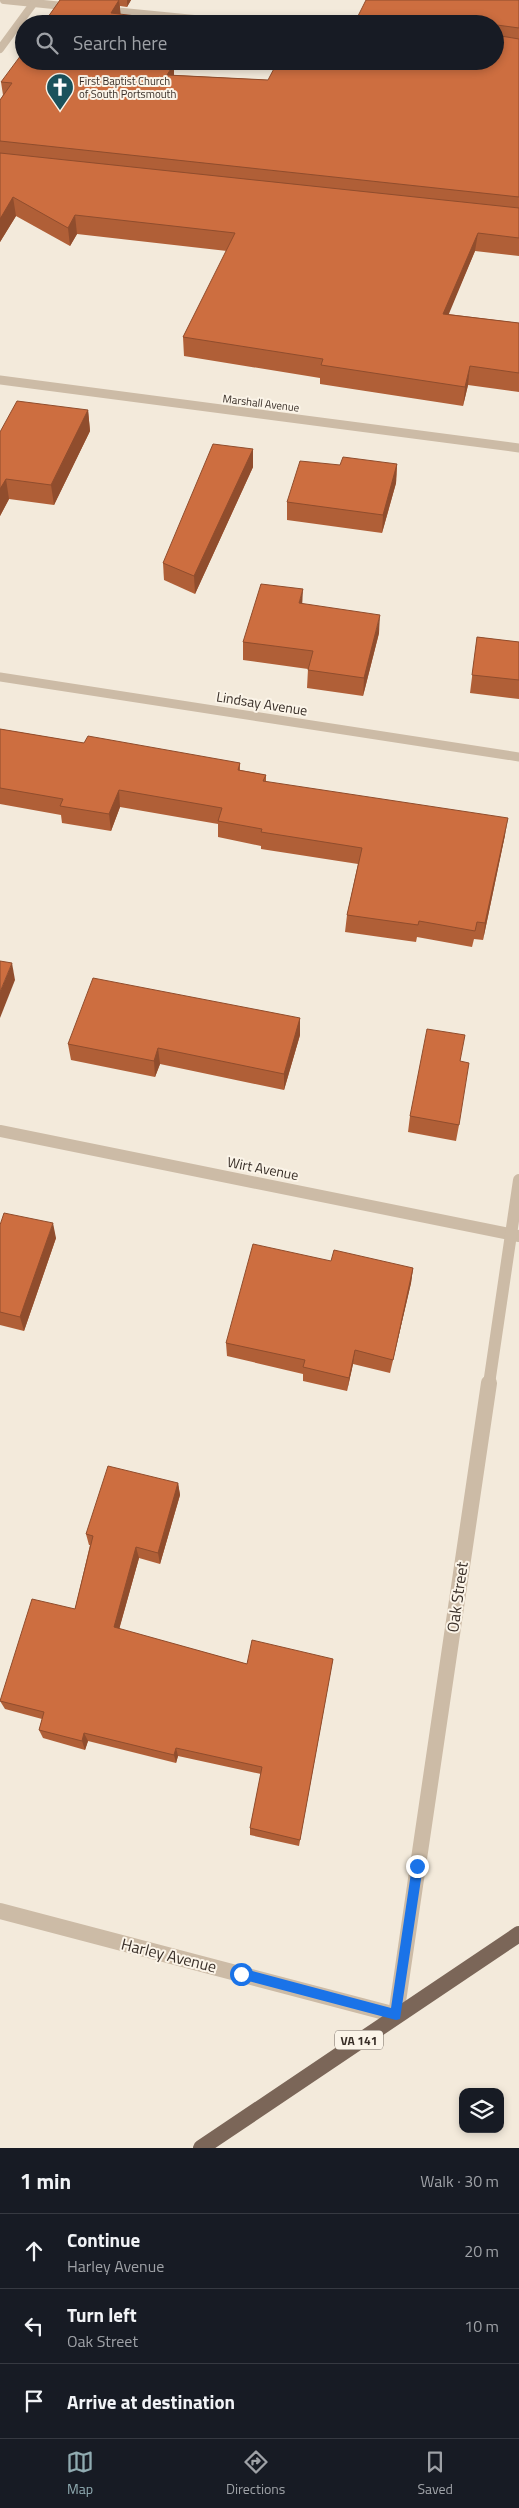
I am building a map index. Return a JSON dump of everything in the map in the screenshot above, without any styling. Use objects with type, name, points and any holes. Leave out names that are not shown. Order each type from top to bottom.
[{"type":"main road","name":"VA 141","points":[[201,2148],[519,1934]]},
{"type":"street","points":[[4,0],[82,8]]},
{"type":"street","points":[[26,15],[35,2]]},
{"type":"street","points":[[92,9],[153,15]]},
{"type":"street","points":[[0,50],[15,29]]},
{"type":"street","name":"Marshall Avenue","points":[[0,380],[519,448]]},
{"type":"street","name":"Lindsay Avenue","points":[[0,678],[519,757]]},
{"type":"street","name":"Wirt Avenue","points":[[0,1131],[514,1235]]},
{"type":"street","name":"Oak Street","points":[[396,2015],[514,1235],[519,1180]]},
{"type":"street","name":"Harley Avenue","points":[[0,1912],[396,2015]]},
{"type":"building","points":[[60,0],[119,0],[111,13],[128,15],[49,15]]},
{"type":"building","points":[[366,0],[519,0],[519,28],[504,26],[504,15],[358,15]]},
{"type":"building","points":[[504,36],[519,39],[519,197],[0,141],[0,100],[12,83],[1,82],[15,63],[15,70],[170,70],[167,75],[268,80],[273,70],[504,70]]},
{"type":"building","points":[[0,153],[519,208],[519,238],[478,233],[443,314],[519,323],[519,373],[470,366],[465,387],[321,365],[323,359],[183,337],[235,233],[75,215],[68,228],[13,197],[0,219]]},
{"type":"building","points":[[17,401],[88,410],[51,485],[6,479],[0,489],[0,432]]},
{"type":"building","points":[[213,444],[253,449],[194,576],[163,563]]},
{"type":"building","points":[[343,457],[397,464],[383,515],[287,502],[300,461],[340,465]]},
{"type":"building","points":[[261,584],[303,589],[299,603],[380,615],[364,678],[308,670],[313,651],[243,642]]},
{"type":"building","points":[[477,637],[519,642],[519,680],[472,675]]},
{"type":"building","points":[[0,729],[84,743],[88,736],[240,763],[238,770],[266,775],[263,781],[508,818],[485,923],[477,922],[475,931],[419,921],[418,925],[347,915],[362,848],[261,832],[262,829],[218,821],[222,808],[119,790],[109,814],[60,806],[63,799],[0,788]]},
{"type":"building","points":[[0,961],[12,963],[0,992]]},
{"type":"building","points":[[93,978],[300,1018],[284,1074],[158,1048],[154,1061],[68,1044]]},
{"type":"building","points":[[427,1029],[465,1035],[460,1061],[469,1063],[459,1125],[410,1116]]},
{"type":"building","points":[[4,1213],[53,1223],[20,1317],[0,1312],[0,1225]]},
{"type":"building","points":[[253,1244],[331,1261],[334,1250],[413,1268],[393,1360],[355,1350],[349,1378],[303,1367],[305,1360],[226,1343]]},
{"type":"building","points":[[108,1466],[178,1483],[158,1553],[136,1547],[114,1627],[247,1664],[252,1640],[333,1659],[300,1840],[250,1828],[262,1767],[176,1748],[174,1755],[84,1733],[82,1741],[39,1730],[44,1712],[0,1701],[32,1599],[75,1609],[93,1536],[86,1534]]},
{"type":"place","name":"First Baptist Church of South Portsmouth","points":[[60,111]]},
{"type":"route","points":[[241,1974],[396,2015],[417,1866]]}]
